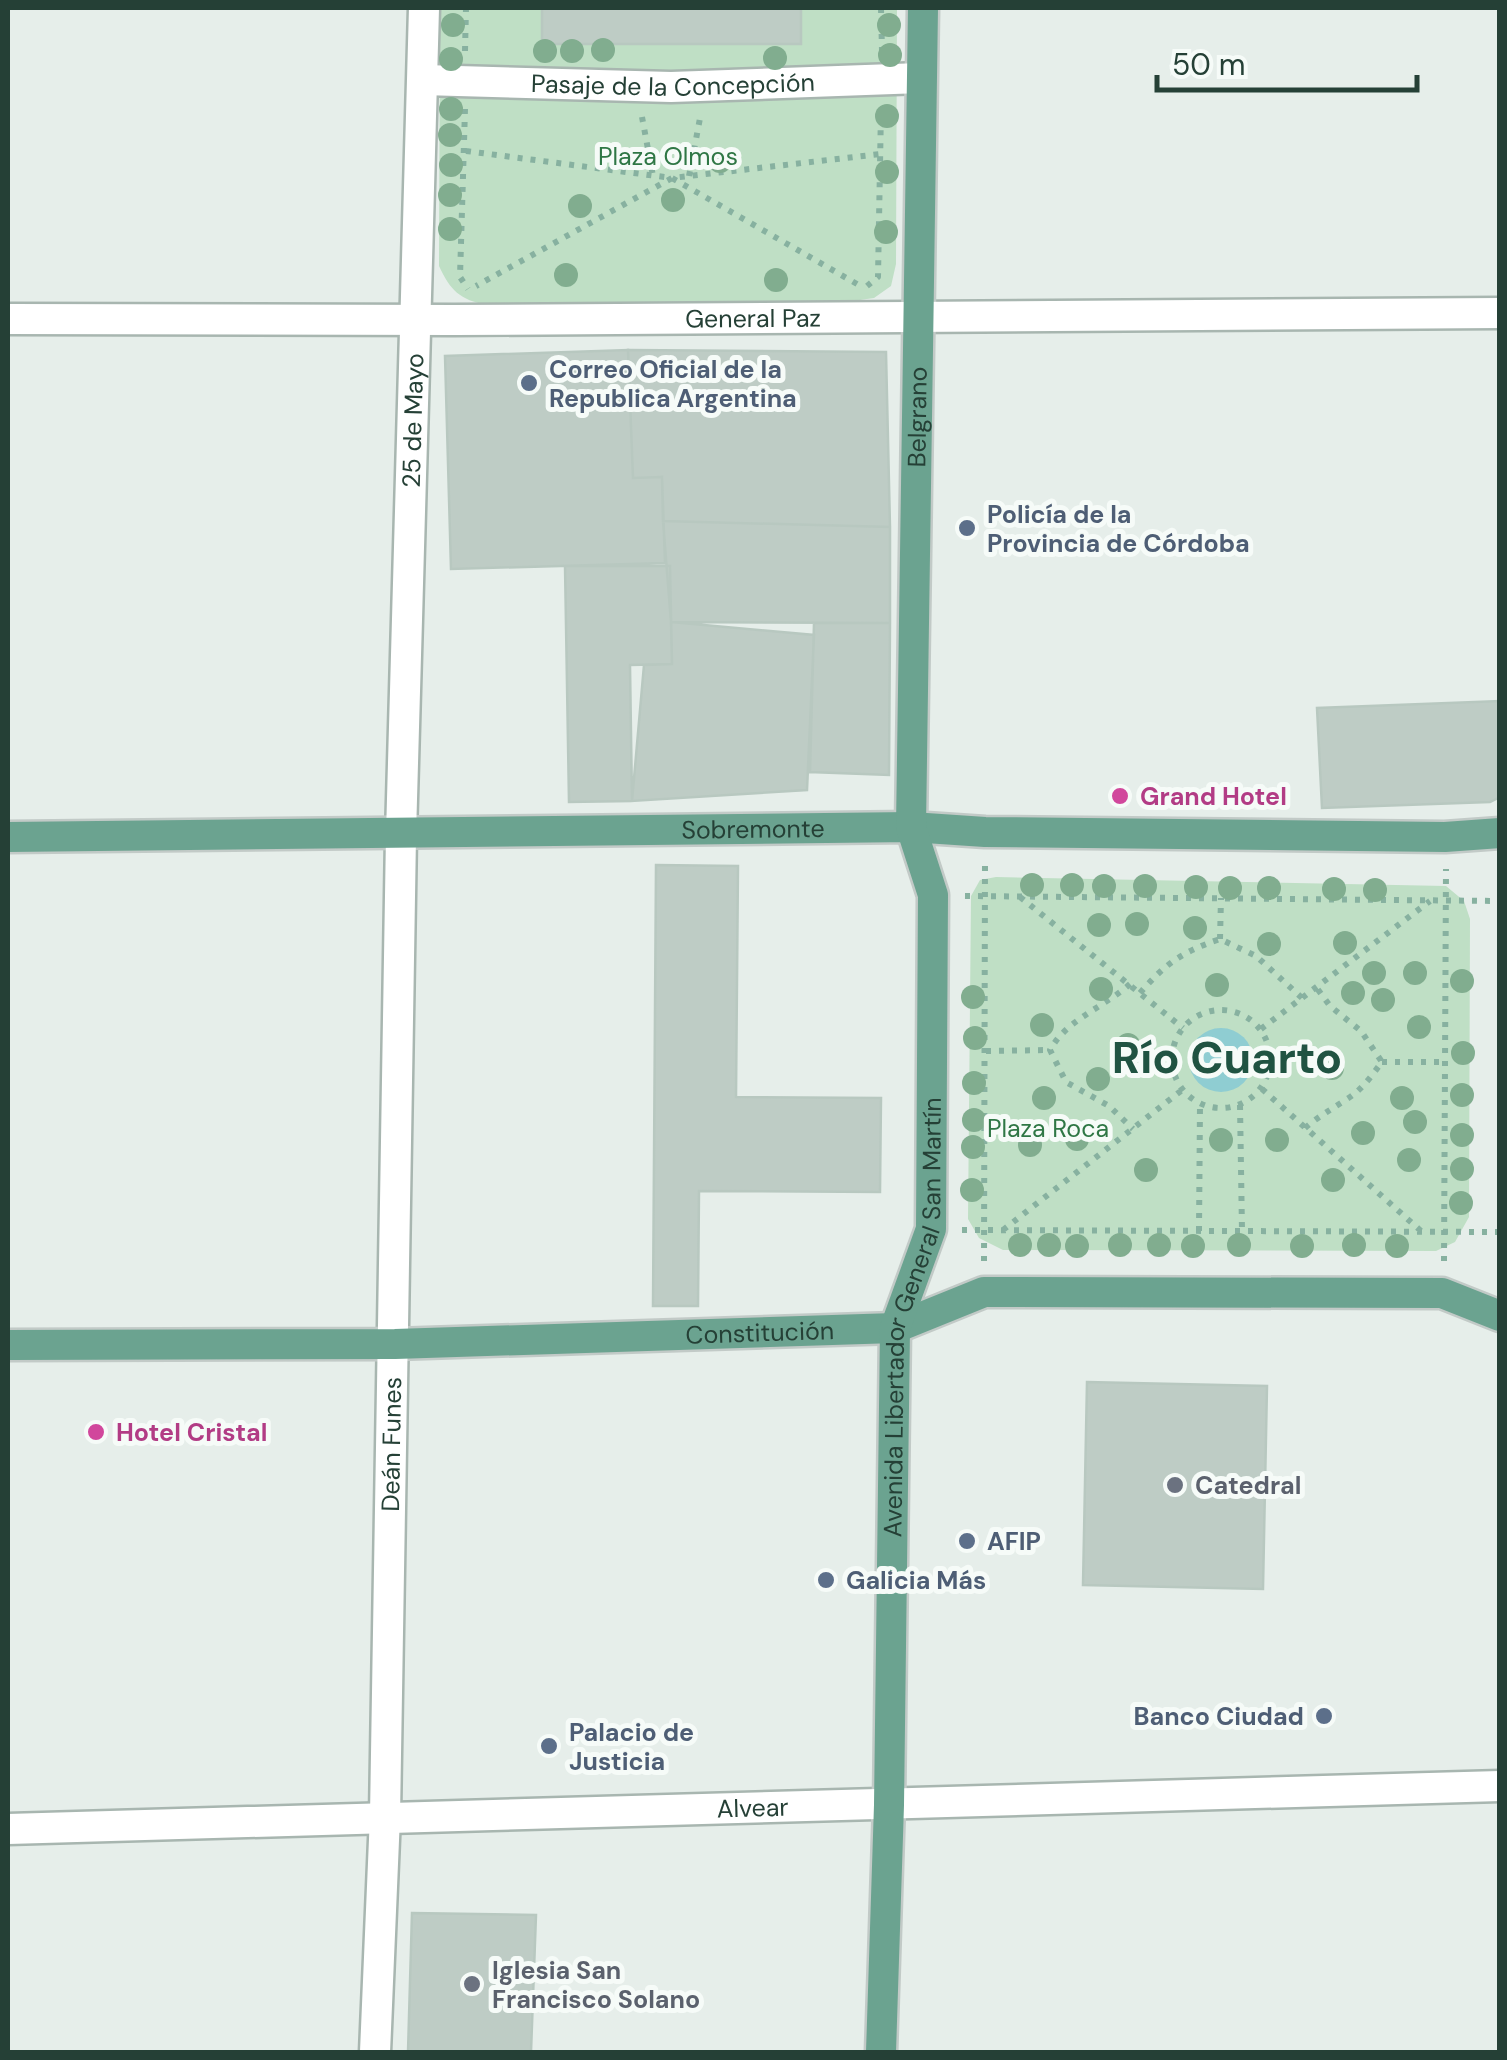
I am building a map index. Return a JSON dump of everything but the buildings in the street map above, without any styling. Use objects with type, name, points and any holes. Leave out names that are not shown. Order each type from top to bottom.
[{"type":"main road","name":"Belgrano","points":[[911,827],[922,8]]},
{"type":"main road","name":"Sobremonte","points":[[8,837],[911,827],[984,832],[1445,837],[1500,833]]},
{"type":"main road","name":"Avenida Libertador General San Martín","points":[[880,2052],[889,1805],[895,1328],[931,1230],[934,895],[911,827]]},
{"type":"main road","name":"Constitución","points":[[8,1345],[395,1344],[895,1328],[984,1292],[1442,1293],[1500,1316]]},
{"type":"street","name":"25 de Mayo","points":[[401,835],[424,8]]},
{"type":"street","name":"Pasaje de la Concepción","points":[[422,80],[706,86],[921,78]]},
{"type":"street","name":"General Paz","points":[[8,320],[454,320],[860,299],[916,315],[1500,312]]},
{"type":"street","name":"Deán Funes","points":[[375,2052],[385,1816],[401,835]]},
{"type":"street","name":"Alvear","points":[[8,1829],[1500,1786]]},
{"type":"path","points":[[466,8],[466,151],[460,277],[469,290],[486,297]]},
{"type":"path","points":[[672,178],[860,299],[878,277],[882,8]]},
{"type":"path","points":[[636,86],[653,176]]},
{"type":"path","points":[[689,176],[706,86]]},
{"type":"path","points":[[466,151],[672,178],[880,154]]},
{"type":"path","points":[[454,320],[469,290],[672,178]]},
{"type":"path","points":[[984,832],[984,1292]]},
{"type":"path","points":[[1442,1293],[1445,837]]},
{"type":"path","points":[[934,895],[1500,901]]},
{"type":"path","points":[[1020,896],[1183,1028]]},
{"type":"path","points":[[1220,939],[1221,898]]},
{"type":"path","points":[[1261,1029],[1430,900]]},
{"type":"path","points":[[1140,993],[1163,966],[1187,950],[1220,939],[1256,956],[1302,998]]},
{"type":"path","points":[[1050,1050],[1057,1037],[1074,1022],[1112,1000],[1130,984]]},
{"type":"path","points":[[1316,987],[1330,1006],[1361,1031],[1382,1062]]},
{"type":"path","points":[[1222,1010],[1243,1015],[1261,1029],[1270,1048],[1270,1070],[1262,1089],[1240,1105],[1222,1109],[1200,1104],[1182,1090],[1173,1070],[1173,1048],[1183,1028],[1200,1014],[1222,1010]]},
{"type":"path","points":[[986,1051],[1050,1050]]},
{"type":"path","points":[[1050,1050],[1066,1082],[1109,1106],[1133,1128]]},
{"type":"path","points":[[1382,1062],[1445,1062]]},
{"type":"path","points":[[1305,1128],[1363,1086],[1382,1062]]},
{"type":"path","points":[[1262,1089],[1422,1232]]},
{"type":"path","points":[[1003,1230],[1182,1090]]},
{"type":"path","points":[[1199,1230],[1200,1104]]},
{"type":"path","points":[[1240,1105],[1242,1231]]},
{"type":"path","points":[[931,1230],[1500,1232]]},
{"type":"green space","name":"Plaza Olmos","points":[[440,8],[897,8],[896,264],[891,286],[874,298],[846,302],[487,305],[463,297],[447,282],[439,266]]},
{"type":"green space","name":"Plaza Roca","points":[[996,877],[1446,886],[1464,901],[1470,919],[1469,1217],[1455,1242],[1436,1251],[1003,1250],[979,1238],[968,1219],[971,896],[980,880]]},
{"type":"water","points":[[1221,1028],[1244,1037],[1253,1060],[1244,1083],[1221,1092],[1198,1083],[1189,1060],[1198,1037]]},
{"type":"place","name":"Correo Oficial de la Republica Argentina","points":[[529,383]]},
{"type":"place","name":"Policía de la Provincia de Córdoba","points":[[967,528]]},
{"type":"place","name":"Grand Hotel","points":[[1120,796]]},
{"type":"place","name":"Hotel Cristal","points":[[96,1432]]},
{"type":"place","name":"Catedral","points":[[1175,1485]]},
{"type":"place","name":"AFIP","points":[[967,1541]]},
{"type":"place","name":"Galicia Más","points":[[826,1580]]},
{"type":"place","name":"Banco Ciudad","points":[[1324,1716]]},
{"type":"place","name":"Palacio de Justicia","points":[[549,1746]]},
{"type":"place","name":"Iglesia San Francisco Solano","points":[[472,1984]]},
{"type":"district","name":"Río Cuarto","points":[[1227,1057]]}]
